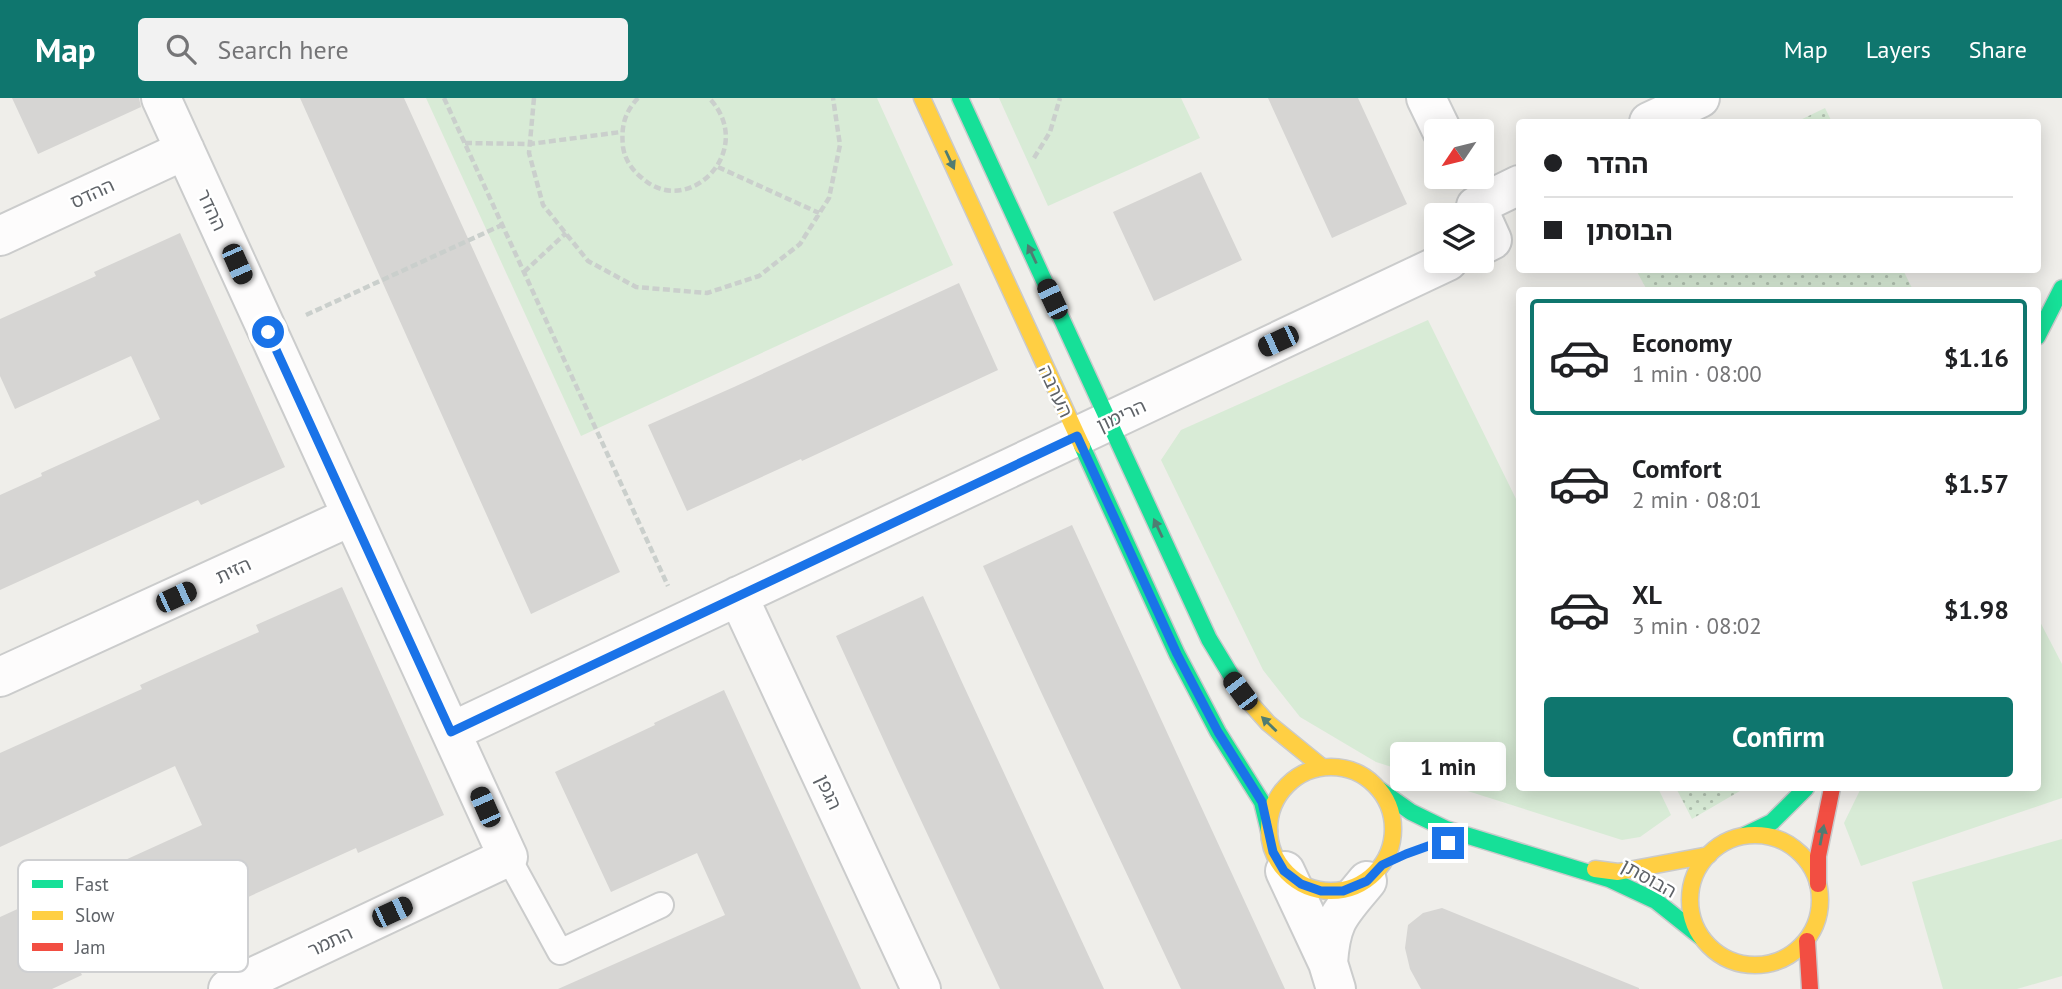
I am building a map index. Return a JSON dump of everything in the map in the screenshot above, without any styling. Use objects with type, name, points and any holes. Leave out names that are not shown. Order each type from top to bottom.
[{"type":"street","name":"ההדר","points":[[161,98],[508,857]]},
{"type":"street","name":"הערבה","points":[[922,98],[1093,428],[1227,674],[1253,708],[1274,729],[1322,767]]},
{"type":"street","name":"הערבה","points":[[960,98],[1007,201],[1177,654],[1218,732],[1262,802],[1269,831]]},
{"type":"street","points":[[1426,98],[1436,119]]},
{"type":"street","points":[[1655,119],[1700,98]]},
{"type":"street","name":"ההדס","points":[[0,236],[185,150]]},
{"type":"street","points":[[1494,205],[1516,187]]},
{"type":"street","name":"הרימון","points":[[451,732],[1424,272]]},
{"type":"street","points":[[2041,329],[2062,288]]},
{"type":"street","name":"הזית","points":[[0,677],[352,516]]},
{"type":"street","name":"הגפן","points":[[737,596],[921,989]]},
{"type":"street","points":[[1322,767],[1343,768],[1363,776],[1380,790],[1394,824],[1391,846],[1374,873],[1336,918],[1329,939],[1332,976],[1273,852],[1269,831],[1272,809],[1284,788],[1301,775],[1322,767]]},
{"type":"street","name":"הבוסתן","points":[[1380,790],[1410,811],[1446,829],[1609,879],[1656,901],[1701,937]]},
{"type":"street","points":[[1745,835],[1781,840],[1809,863],[1818,884],[1821,897],[1818,919],[1807,941],[1790,956],[1775,963],[1749,966],[1733,962],[1713,951],[1701,937],[1691,915],[1690,895],[1695,873],[1702,861],[1719,846],[1772,822],[1803,791]]},
{"type":"street","points":[[1818,884],[1818,856],[1831,791]]},
{"type":"street","name":"הבוסתן","points":[[1442,844],[1464,841],[1493,844]]},
{"type":"street","points":[[1284,871],[1301,884],[1321,891],[1343,891],[1406,854]]},
{"type":"street","name":"הבוסתן","points":[[1572,867],[1618,872],[1709,855]]},
{"type":"street","name":"התמר","points":[[228,989],[508,857]]},
{"type":"street","points":[[1807,941],[1810,989]]},
{"type":"street","points":[[1733,962],[1746,980]]},
{"type":"lane","points":[[508,857],[559,952],[661,905]]},
{"type":"path","points":[[444,98],[684,621]]},
{"type":"path","points":[[534,98],[529,153],[543,205],[588,261],[636,287],[707,293],[759,276],[800,244],[829,198],[840,145],[832,98]]},
{"type":"path","points":[[638,98],[625,114],[621,132],[624,155],[634,171],[647,183],[665,189],[684,189],[701,183],[718,167],[725,150],[726,132],[722,114],[709,98]]},
{"type":"path","points":[[1007,201],[1050,132],[1060,98]]},
{"type":"path","points":[[465,143],[530,144],[621,132]]},
{"type":"path","points":[[718,167],[819,214]]},
{"type":"path","points":[[268,332],[502,225]]},
{"type":"path","points":[[524,272],[566,233]]},
{"type":"green space","points":[[426,98],[877,98],[953,265],[581,436]]},
{"type":"green space","points":[[999,98],[1181,98],[1200,138],[1048,206]]},
{"type":"green space","points":[[1825,108],[1830,119],[1802,119]]},
{"type":"green space","points":[[1638,273],[1904,273],[1912,287],[1645,287]]},
{"type":"green space","points":[[1428,320],[1516,499],[1516,791],[1659,791],[1671,815],[1640,837],[1622,840],[1376,762],[1300,717],[1263,670],[1161,460],[1181,430]]},
{"type":"green space","points":[[2041,624],[2062,664],[2062,798],[1861,866],[1844,823],[1860,791],[2041,791]]},
{"type":"green space","points":[[1678,791],[1740,791],[1692,819]]},
{"type":"green space","points":[[2062,839],[2062,976],[2017,989],[1943,989],[1912,882]]},
{"type":"building","points":[[12,98],[139,98],[141,107],[38,154]]},
{"type":"building","points":[[300,98],[404,98],[620,572],[531,614]]},
{"type":"building","points":[[1268,98],[1358,98],[1407,204],[1332,238]]},
{"type":"building","points":[[1201,172],[1242,260],[1154,301],[1113,212]]},
{"type":"building","points":[[180,233],[285,467],[201,505],[198,500],[0,590],[0,495],[42,476],[41,473],[160,419],[131,356],[15,409],[0,376],[0,319],[96,276],[94,272]]},
{"type":"building","points":[[959,283],[998,370],[687,511],[648,425]]},
{"type":"building","points":[[1072,525],[1285,989],[1181,989],[983,566]]},
{"type":"building","points":[[342,587],[444,815],[358,853],[356,848],[248,897],[248,860],[125,860],[202,825],[175,766],[0,847],[0,753],[142,689],[140,685],[259,632],[256,625]]},
{"type":"building","points":[[923,596],[1104,989],[1000,989],[895,765],[836,636]]},
{"type":"building","points":[[724,690],[861,989],[558,989],[725,915],[697,853],[611,892],[555,772]]},
{"type":"building","points":[[1442,908],[1639,989],[1421,989],[1410,969],[1405,948],[1408,925],[1423,913]]},
{"type":"building","points":[[18,909],[18,972],[83,972],[82,975],[52,989],[0,989],[0,917]]},
{"type":"traffic: fast","points":[[960,98],[1209,639],[1243,695]]},
{"type":"traffic: fast","points":[[2041,329],[2062,288]]},
{"type":"traffic: fast","points":[[1082,446],[1177,654],[1218,732],[1262,802],[1269,831]]},
{"type":"traffic: fast","points":[[1380,790],[1411,812],[1446,829],[1609,879],[1656,901],[1701,937]]},
{"type":"traffic: fast","points":[[1745,835],[1772,822],[1803,791]]},
{"type":"traffic: slow","points":[[922,98],[1082,446]]},
{"type":"traffic: slow","points":[[1243,695],[1268,723],[1322,767]]},
{"type":"traffic: slow","points":[[1331,767],[1355,772],[1375,785],[1388,805],[1393,829],[1388,853],[1375,873],[1355,886],[1331,891],[1307,886],[1287,873],[1274,853],[1269,829],[1274,805],[1287,785],[1307,772],[1331,767]]},
{"type":"traffic: slow","points":[[1755,835],[1780,840],[1801,854],[1815,875],[1820,900],[1815,925],[1801,946],[1780,960],[1755,965],[1730,960],[1709,946],[1695,925],[1690,900],[1695,875],[1709,854],[1730,840],[1755,835]]},
{"type":"traffic: slow","points":[[1595,869],[1618,872],[1709,855]]},
{"type":"traffic: jam","points":[[1818,884],[1818,856],[1831,791]]},
{"type":"traffic: jam","points":[[1807,941],[1810,989]]},
{"type":"route","points":[[268,332],[451,732],[1077,436],[1177,654],[1218,732],[1262,802],[1273,852],[1284,871],[1301,884],[1321,891],[1343,891],[1367,881],[1382,865],[1406,854],[1431,845],[1448,843]]}]
